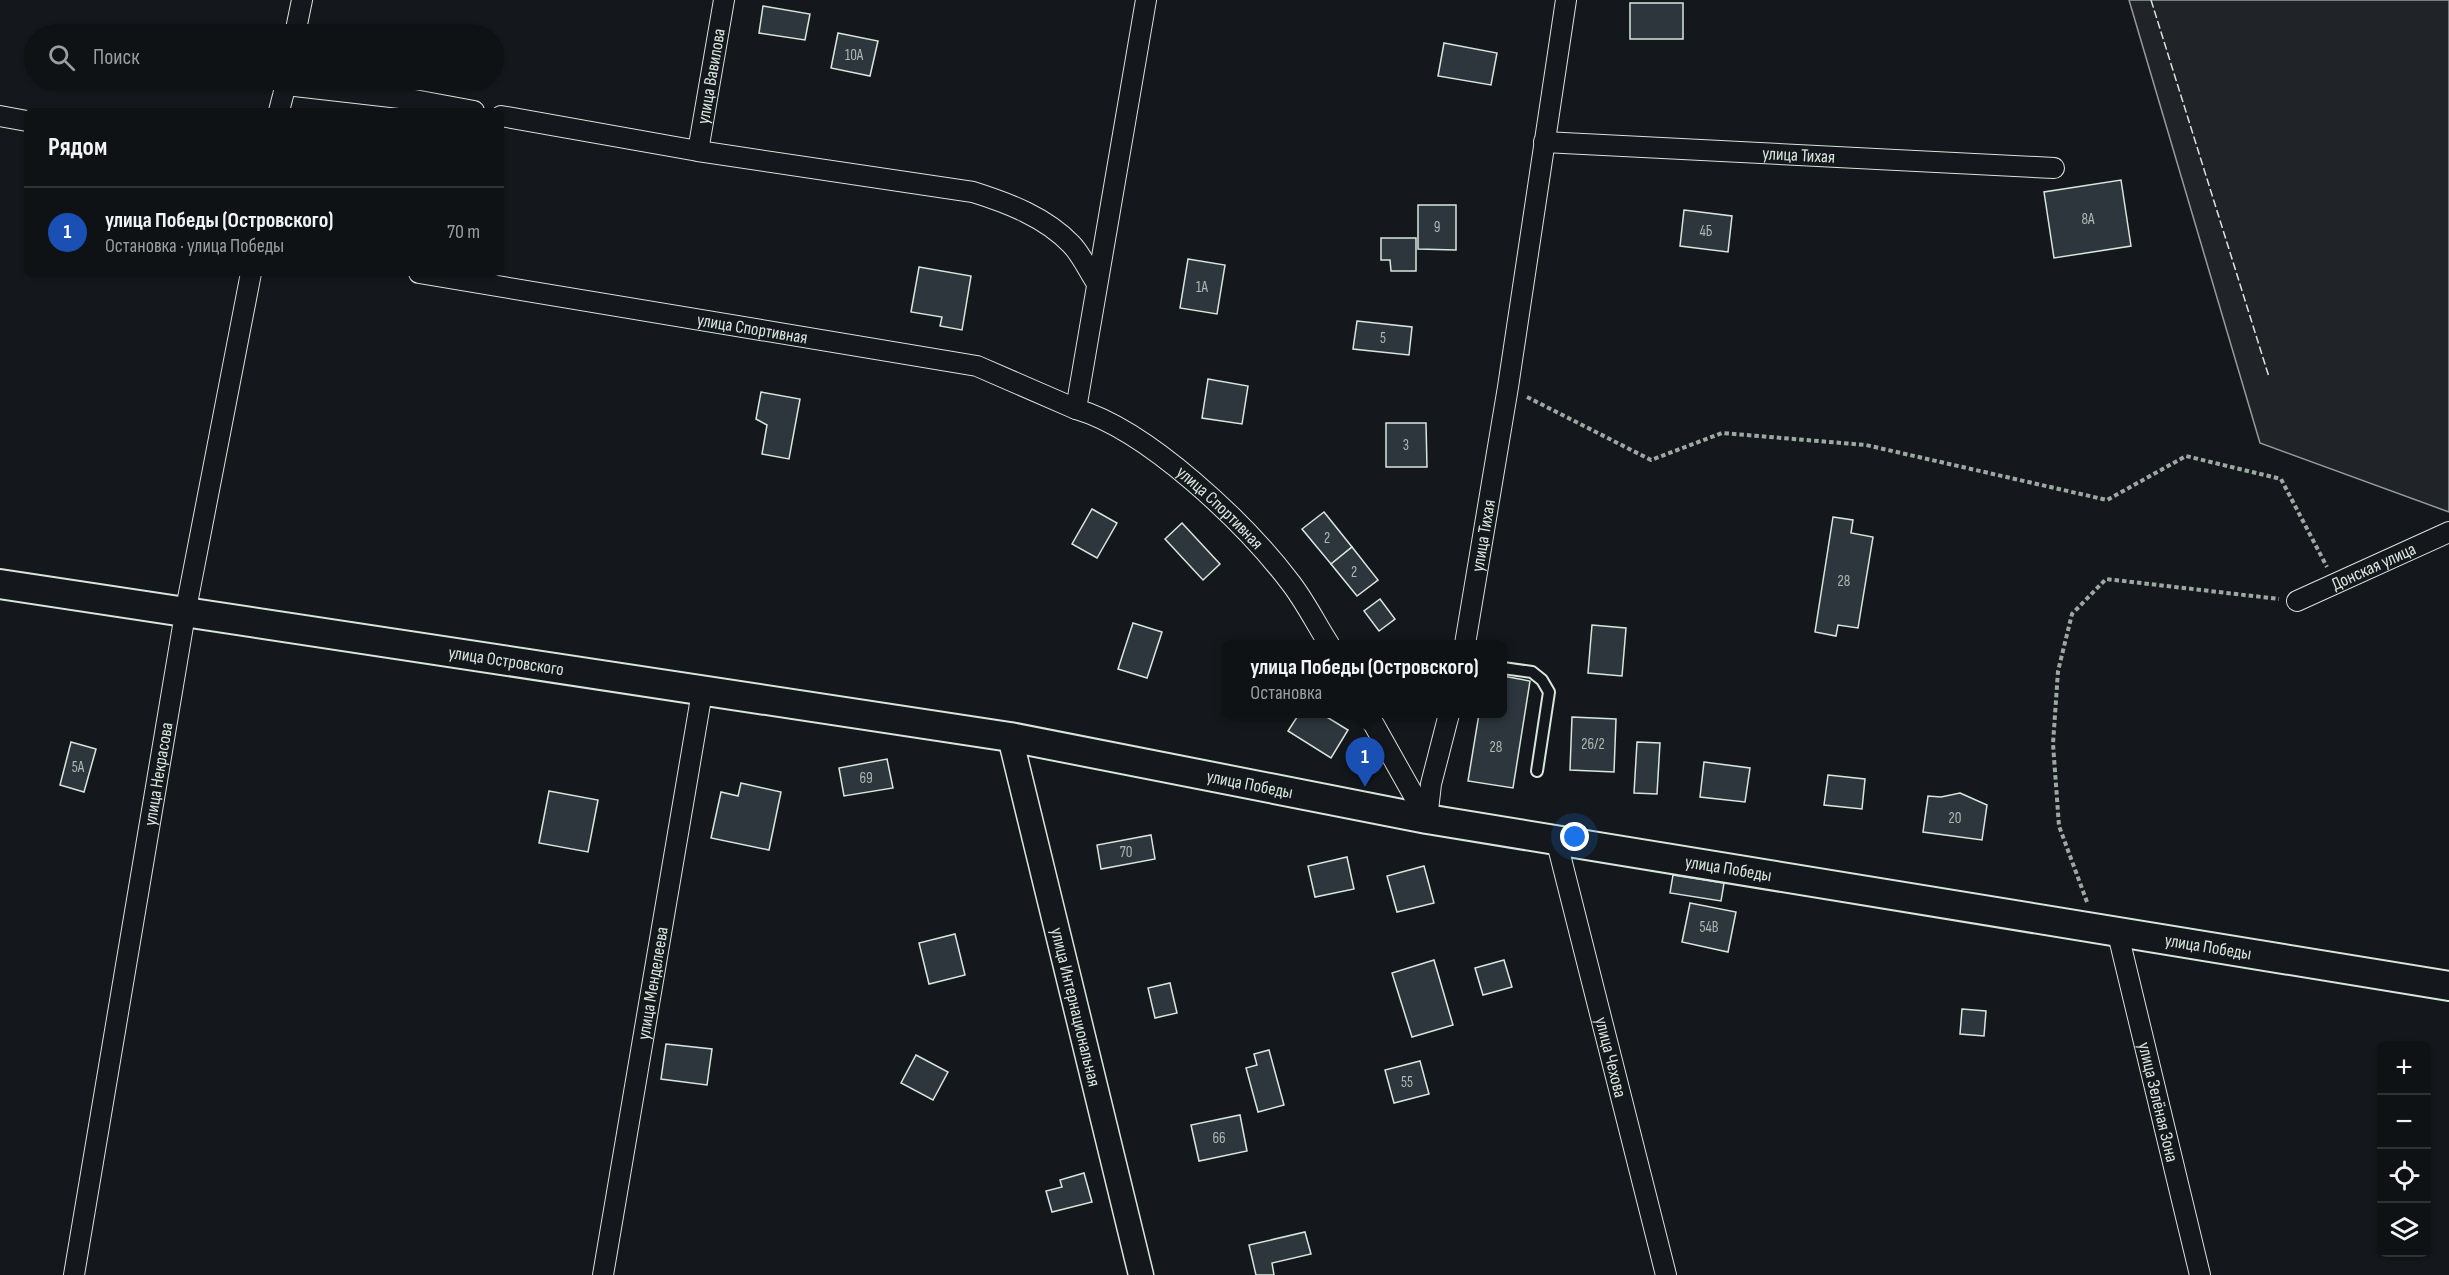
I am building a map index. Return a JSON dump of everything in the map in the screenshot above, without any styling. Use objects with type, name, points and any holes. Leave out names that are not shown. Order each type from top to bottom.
[{"type":"main road","name":"улица Островского","points":[[0,584],[185,614],[1011,737]]},
{"type":"main road","name":"улица Победы","points":[[1011,737],[1427,819],[2106,928],[2449,986]]},
{"type":"street","points":[[297,24],[302,0]]},
{"type":"street","name":"улица Вавилова","points":[[698,151],[724,0]]},
{"type":"street","points":[[1076,409],[1146,0]]},
{"type":"street","name":"улица Тихая","points":[[1466,640],[1508,387],[1566,0]]},
{"type":"street","points":[[280,108],[285,90]]},
{"type":"street","points":[[344,90],[458,108]]},
{"type":"street","points":[[0,116],[24,120]]},
{"type":"street","points":[[504,117],[698,151],[974,192],[1006,203],[1051,228],[1071,244],[1096,282]]},
{"type":"street","name":"улица Тихая","points":[[1544,142],[2054,168]]},
{"type":"street","name":"улица Некрасова","points":[[74,1275],[185,614],[250,276]]},
{"type":"street","name":"улица Спортивная","points":[[436,276],[977,366],[1076,409],[1096,415],[1135,438],[1188,477],[1239,523],[1291,583],[1326,640]]},
{"type":"street","name":"Донская улица","points":[[2297,601],[2449,532]]},
{"type":"street","name":"улица Менделеева","points":[[603,1275],[702,692]]},
{"type":"street","points":[[1370,718],[1427,819]]},
{"type":"street","points":[[1427,819],[1431,784],[1448,718]]},
{"type":"street","name":"улица Интернациональная","points":[[1011,737],[1141,1275]]},
{"type":"street","name":"улица Чехова","points":[[1556,839],[1666,1275]]},
{"type":"street","name":"улица Зелёная Зона","points":[[2106,928],[2200,1275]]},
{"type":"lane","points":[[1507,669],[1532,672],[1542,680],[1549,692],[1537,771]]},
{"type":"path","points":[[1508,387],[1651,460],[1722,433],[1844,443],[1866,445],[2107,500],[2186,456],[2281,479],[2336,584]]},
{"type":"path","points":[[2106,928],[2059,826],[2053,744],[2058,671],[2072,614],[2106,579],[2297,601]]},
{"type":"shaded area","points":[[2129,0],[2449,0],[2449,512],[2260,443]]},
{"type":"building","points":[[1630,3],[1683,3],[1683,39],[1630,39]]},
{"type":"building","points":[[763,6],[810,14],[805,40],[759,33]]},
{"type":"building","points":[[838,33],[878,41],[870,76],[831,68]]},
{"type":"building","points":[[1444,43],[1497,53],[1491,85],[1438,76]]},
{"type":"building","points":[[2121,180],[2131,246],[2054,258],[2044,192]]},
{"type":"building","points":[[1418,205],[1456,205],[1456,250],[1418,249]]},
{"type":"building","points":[[1684,210],[1732,216],[1728,252],[1680,246]]},
{"type":"building","points":[[1381,238],[1416,238],[1416,271],[1391,271],[1390,260],[1381,260]]},
{"type":"building","points":[[1188,259],[1225,265],[1217,314],[1180,308]]},
{"type":"building","points":[[919,267],[971,276],[962,330],[940,326],[942,317],[911,312]]},
{"type":"building","points":[[1357,321],[1412,327],[1409,355],[1353,349]]},
{"type":"building","points":[[1208,379],[1248,386],[1242,424],[1202,418]]},
{"type":"building","points":[[761,392],[800,399],[789,459],[762,454],[767,425],[756,419]]},
{"type":"building","points":[[1386,423],[1426,423],[1427,467],[1386,467]]},
{"type":"building","points":[[1092,509],[1117,523],[1097,558],[1072,544]]},
{"type":"building","points":[[1324,512],[1352,547],[1331,564],[1302,529]]},
{"type":"building","points":[[1833,517],[1853,520],[1851,533],[1873,537],[1858,628],[1838,625],[1836,636],[1815,632]]},
{"type":"building","points":[[1182,523],[1220,564],[1203,580],[1165,539]]},
{"type":"building","points":[[1352,547],[1378,580],[1357,596],[1331,564]]},
{"type":"building","points":[[1380,599],[1395,619],[1379,631],[1364,611]]},
{"type":"building","points":[[1133,623],[1162,632],[1147,678],[1118,669]]},
{"type":"building","points":[[1592,625],[1626,628],[1622,676],[1588,673]]},
{"type":"building","points":[[1507,677],[1530,681],[1513,788],[1468,781],[1478,718],[1507,718]]},
{"type":"building","points":[[1572,717],[1616,719],[1614,772],[1570,770]]},
{"type":"building","points":[[1296,718],[1328,718],[1348,730],[1331,758],[1288,731]]},
{"type":"building","points":[[71,742],[96,749],[84,792],[60,785]]},
{"type":"building","points":[[1637,742],[1660,743],[1657,794],[1634,793]]},
{"type":"building","points":[[887,759],[893,788],[844,796],[839,768]]},
{"type":"building","points":[[1704,762],[1750,768],[1745,802],[1700,797]]},
{"type":"building","points":[[1828,775],[1865,779],[1862,809],[1824,805]]},
{"type":"building","points":[[741,783],[781,792],[769,850],[711,838],[721,792],[738,796]]},
{"type":"building","points":[[549,791],[598,800],[588,852],[539,843]]},
{"type":"building","points":[[1960,793],[1987,805],[1982,840],[1923,832],[1928,796],[1941,797]]},
{"type":"building","points":[[1151,835],[1155,859],[1101,869],[1097,845]]},
{"type":"building","points":[[1347,857],[1354,889],[1315,897],[1308,866]]},
{"type":"building","points":[[1424,866],[1434,903],[1397,912],[1387,876]]},
{"type":"building","points":[[1673,875],[1724,883],[1721,901],[1670,893]]},
{"type":"building","points":[[1690,903],[1736,912],[1728,952],[1682,942]]},
{"type":"building","points":[[955,934],[965,975],[929,984],[919,943]]},
{"type":"building","points":[[1434,960],[1453,1025],[1412,1037],[1392,973]]},
{"type":"building","points":[[1504,960],[1512,987],[1483,995],[1475,968]]},
{"type":"building","points":[[1170,983],[1177,1013],[1155,1018],[1148,988]]},
{"type":"building","points":[[1962,1009],[1986,1011],[1984,1036],[1960,1034]]},
{"type":"building","points":[[666,1044],[712,1049],[707,1085],[661,1079]]},
{"type":"building","points":[[1269,1050],[1284,1105],[1258,1112],[1246,1068],[1257,1065],[1254,1054]]},
{"type":"building","points":[[916,1055],[948,1072],[933,1100],[901,1083]]},
{"type":"building","points":[[1420,1061],[1429,1094],[1394,1103],[1385,1070]]},
{"type":"building","points":[[1240,1115],[1247,1151],[1199,1161],[1191,1125]]},
{"type":"building","points":[[1084,1173],[1092,1202],[1052,1212],[1046,1191],[1062,1187],[1060,1180]]},
{"type":"building","points":[[1305,1232],[1311,1254],[1272,1263],[1274,1275],[1256,1275],[1249,1245]]},
{"type":"fence","points":[[2151,0],[2269,377]]},
{"type":"place","name":"улица Победы (Островского)","points":[[1365,787]]}]
